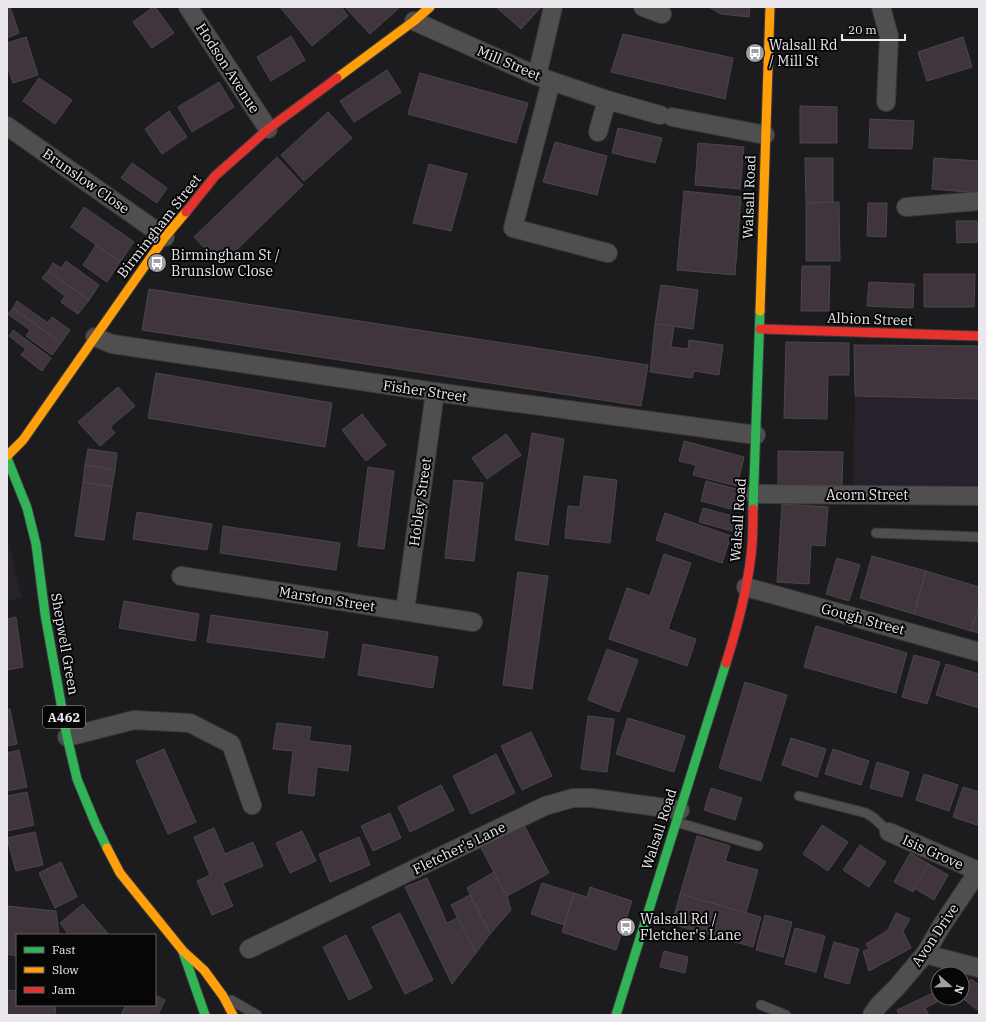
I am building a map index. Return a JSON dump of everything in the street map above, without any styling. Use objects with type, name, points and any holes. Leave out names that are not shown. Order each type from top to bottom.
[{"type":"main road","name":"Birmingham Street","points":[[7,457],[23,440],[165,237],[215,176],[268,129],[414,21],[430,7]]},
{"type":"main road","name":"Walsall Road","points":[[616,1015],[736,631],[746,587],[751,555],[770,7]]},
{"type":"main road","name":"Albion Street","points":[[760,329],[979,336]]},
{"type":"main road","name":"Shepwell Green","points":[[7,457],[27,508],[36,544],[45,614],[67,737],[77,779],[96,825],[120,873],[183,951],[204,970],[233,1015]]},
{"type":"main road","name":"Shepwell Green","points":[[183,951],[205,1015]]},
{"type":"main road","points":[[194,1015],[196,990]]},
{"type":"street","name":"Hodson Avenue","points":[[188,7],[268,129]]},
{"type":"street","points":[[553,7],[544,79],[513,228],[608,253]]},
{"type":"street","points":[[642,7],[662,14]]},
{"type":"street","points":[[881,7],[889,36],[886,102]]},
{"type":"street","name":"Mill Street","points":[[414,21],[544,79],[606,100],[666,116],[765,135]]},
{"type":"street","points":[[598,132],[606,100]]},
{"type":"street","name":"Brunslow Close","points":[[7,126],[165,237]]},
{"type":"street","points":[[906,207],[979,201]]},
{"type":"street","name":"Fisher Street","points":[[95,337],[112,344],[435,392],[756,435]]},
{"type":"street","name":"Hobley Street","points":[[405,611],[435,392]]},
{"type":"street","name":"Acorn Street","points":[[754,494],[979,496]]},
{"type":"street","name":"Marston Street","points":[[181,576],[473,622]]},
{"type":"street","name":"Gough Street","points":[[746,587],[979,652]]},
{"type":"street","points":[[67,737],[134,720],[190,723],[231,744],[252,805]]},
{"type":"street","name":"Fletcher's Lane","points":[[249,949],[545,806],[573,798],[592,798],[678,816]]},
{"type":"street","name":"Isis Grove","points":[[889,832],[978,871]]},
{"type":"street","name":"Avon Drive","points":[[872,1015],[878,1006],[897,987],[925,954],[942,925],[978,871]]},
{"type":"street","points":[[925,954],[979,968]]},
{"type":"lane","points":[[876,533],[979,537]]},
{"type":"lane","points":[[799,796],[866,813],[874,818],[889,832]]},
{"type":"lane","points":[[678,816],[758,846]]},
{"type":"lane","points":[[222,996],[257,1015]]},
{"type":"lane","points":[[761,1005],[786,1015]]},
{"type":"shaded area","points":[[854,345],[979,346],[979,488],[853,485],[855,396]]},
{"type":"shaded area","points":[[7,537],[22,598],[7,601]]},
{"type":"building","points":[[7,7],[10,7],[19,33],[7,38]]},
{"type":"building","points":[[155,7],[174,33],[152,48],[133,22]]},
{"type":"building","points":[[280,7],[341,7],[348,16],[312,46]]},
{"type":"building","points":[[345,7],[400,7],[370,34]]},
{"type":"building","points":[[496,7],[541,7],[521,29]]},
{"type":"building","points":[[709,7],[750,7],[749,17],[721,14]]},
{"type":"building","points":[[623,34],[733,58],[725,99],[611,72]]},
{"type":"building","points":[[291,36],[305,60],[271,81],[257,57]]},
{"type":"building","points":[[26,37],[38,75],[13,83],[7,66],[7,43]]},
{"type":"building","points":[[963,37],[972,67],[927,81],[918,52]]},
{"type":"building","points":[[387,70],[401,92],[354,122],[340,101]]},
{"type":"building","points":[[420,73],[528,103],[516,143],[408,114]]},
{"type":"building","points":[[39,78],[72,100],[55,124],[23,101]]},
{"type":"building","points":[[219,82],[234,107],[192,132],[178,107]]},
{"type":"building","points":[[800,106],[837,107],[837,143],[800,143]]},
{"type":"building","points":[[169,111],[187,137],[162,154],[145,129]]},
{"type":"building","points":[[328,112],[352,138],[304,181],[281,155]]},
{"type":"building","points":[[870,119],[914,121],[912,149],[869,148]]},
{"type":"building","points":[[618,128],[662,138],[655,163],[612,153]]},
{"type":"building","points":[[555,142],[607,156],[597,195],[543,182]]},
{"type":"building","points":[[698,143],[744,147],[740,189],[695,185]]},
{"type":"building","points":[[277,157],[303,185],[221,265],[194,237]]},
{"type":"building","points":[[805,158],[833,158],[833,203],[806,203]]},
{"type":"building","points":[[934,158],[979,161],[979,193],[932,189]]},
{"type":"building","points":[[132,163],[167,188],[157,203],[121,178]]},
{"type":"building","points":[[429,164],[467,174],[451,231],[413,223]]},
{"type":"building","points":[[684,191],[741,197],[735,275],[677,270]]},
{"type":"building","points":[[839,202],[840,261],[806,261],[806,203]]},
{"type":"building","points":[[868,203],[887,203],[886,237],[867,236]]},
{"type":"building","points":[[84,207],[134,242],[120,262],[71,227]]},
{"type":"building","points":[[956,221],[977,221],[978,242],[957,243]]},
{"type":"building","points":[[96,245],[120,262],[107,282],[83,265]]},
{"type":"building","points":[[66,261],[99,285],[89,300],[48,271],[53,263],[61,268]]},
{"type":"building","points":[[802,266],[830,266],[829,311],[801,311]]},
{"type":"building","points":[[48,271],[89,300],[78,314],[61,302],[65,296],[42,278]]},
{"type":"building","points":[[924,274],[975,274],[974,307],[924,307]]},
{"type":"building","points":[[869,282],[914,284],[913,308],[867,306]]},
{"type":"building","points":[[661,285],[698,290],[693,329],[655,324]]},
{"type":"building","points":[[149,289],[648,365],[641,406],[142,330]]},
{"type":"building","points":[[17,301],[48,323],[52,317],[70,330],[61,343],[13,308]]},
{"type":"building","points":[[13,308],[61,343],[52,355],[26,336],[30,330],[8,314]]},
{"type":"building","points":[[655,324],[674,326],[671,347],[688,349],[689,340],[723,345],[719,375],[694,371],[692,378],[650,372]]},
{"type":"building","points":[[13,330],[51,358],[42,371],[21,355],[26,349],[9,336]]},
{"type":"building","points":[[786,342],[849,343],[849,375],[828,375],[827,419],[784,418]]},
{"type":"building","points":[[854,345],[979,346],[979,399],[855,396]]},
{"type":"building","points":[[156,373],[332,403],[325,447],[148,418]]},
{"type":"building","points":[[118,387],[135,406],[110,427],[115,433],[100,446],[78,422]]},
{"type":"building","points":[[362,414],[386,445],[366,461],[342,430]]},
{"type":"building","points":[[532,433],[564,439],[548,545],[515,540]]},
{"type":"building","points":[[506,434],[521,455],[487,479],[472,458]]},
{"type":"building","points":[[684,441],[744,457],[737,486],[693,475],[696,465],[679,461]]},
{"type":"building","points":[[88,449],[117,453],[115,470],[85,465]]},
{"type":"building","points":[[778,451],[843,452],[842,485],[778,485]]},
{"type":"building","points":[[85,465],[115,470],[112,487],[83,482]]},
{"type":"building","points":[[368,467],[394,471],[384,549],[358,546]]},
{"type":"building","points":[[584,476],[617,480],[610,543],[565,538],[568,506],[580,507]]},
{"type":"building","points":[[454,480],[483,483],[474,561],[445,558]]},
{"type":"building","points":[[706,481],[740,490],[735,510],[701,501]]},
{"type":"building","points":[[83,482],[112,487],[104,540],[75,536]]},
{"type":"building","points":[[782,504],[828,507],[825,546],[811,545],[809,584],[777,582]]},
{"type":"building","points":[[703,508],[740,518],[736,532],[699,522]]},
{"type":"building","points":[[137,512],[212,524],[207,550],[133,539]]},
{"type":"building","points":[[665,513],[731,536],[722,563],[656,540]]},
{"type":"building","points":[[223,526],[340,543],[336,570],[220,553]]},
{"type":"building","points":[[664,554],[691,563],[668,629],[696,639],[687,666],[609,639],[627,588],[650,596]]},
{"type":"building","points":[[872,556],[926,571],[914,614],[860,598]]},
{"type":"building","points":[[837,558],[860,565],[849,601],[826,594]]},
{"type":"building","points":[[926,571],[979,587],[979,605],[971,631],[914,614]]},
{"type":"building","points":[[518,572],[548,576],[532,689],[503,685]]},
{"type":"building","points":[[124,601],[199,614],[195,641],[119,628]]},
{"type":"building","points":[[979,605],[979,633],[971,631]]},
{"type":"building","points":[[211,615],[328,632],[324,658],[207,642]]},
{"type":"building","points":[[16,617],[23,667],[7,670],[7,619]]},
{"type":"building","points":[[816,626],[907,653],[896,693],[804,667]]},
{"type":"building","points":[[363,644],[438,657],[433,688],[358,675]]},
{"type":"building","points":[[607,649],[638,660],[619,712],[588,700]]},
{"type":"building","points":[[914,655],[940,662],[927,704],[902,697]]},
{"type":"building","points":[[946,664],[979,674],[979,708],[936,695]]},
{"type":"building","points":[[745,682],[787,695],[761,781],[719,768]]},
{"type":"building","points":[[7,709],[10,709],[17,744],[7,746]]},
{"type":"building","points":[[588,716],[614,719],[607,772],[581,769]]},
{"type":"building","points":[[628,718],[685,736],[674,772],[616,754]]},
{"type":"building","points":[[277,723],[311,727],[309,741],[351,746],[348,771],[317,767],[314,796],[288,793],[293,751],[273,749]]},
{"type":"building","points":[[531,732],[552,776],[522,790],[501,746]]},
{"type":"building","points":[[791,738],[826,749],[817,777],[782,765]]},
{"type":"building","points":[[164,749],[196,822],[168,834],[136,761]]},
{"type":"building","points":[[833,749],[869,761],[861,785],[825,774]]},
{"type":"building","points":[[19,750],[27,787],[7,791],[7,753]]},
{"type":"building","points":[[496,754],[515,793],[471,814],[453,776]]},
{"type":"building","points":[[877,762],[909,772],[902,797],[870,788]]},
{"type":"building","points":[[924,774],[958,785],[949,811],[916,800]]},
{"type":"building","points":[[441,785],[454,810],[410,832],[398,807]]},
{"type":"building","points":[[963,787],[979,792],[979,819],[977,825],[953,817]]},
{"type":"building","points":[[711,788],[742,798],[735,820],[704,810]]},
{"type":"building","points":[[27,792],[34,825],[7,831],[7,796]]},
{"type":"building","points":[[390,813],[401,838],[373,851],[361,826]]},
{"type":"building","points":[[524,825],[549,873],[507,896],[481,848]]},
{"type":"building","points":[[822,825],[848,842],[828,871],[803,854]]},
{"type":"building","points":[[214,828],[225,854],[253,842],[263,866],[223,883],[233,906],[212,915],[197,881],[210,875],[194,837]]},
{"type":"building","points":[[302,831],[316,861],[290,873],[276,843]]},
{"type":"building","points":[[35,832],[43,865],[16,871],[7,838]]},
{"type":"building","points":[[697,836],[730,846],[725,861],[758,870],[746,913],[680,894]]},
{"type":"building","points":[[359,837],[370,865],[330,882],[319,854]]},
{"type":"building","points":[[860,845],[886,862],[869,887],[843,870]]},
{"type":"building","points":[[910,853],[929,864],[913,892],[894,882]]},
{"type":"building","points":[[61,862],[77,897],[55,908],[39,873]]},
{"type":"building","points":[[929,864],[948,875],[934,900],[914,888]]},
{"type":"building","points":[[494,872],[507,896],[511,910],[490,934],[467,888]]},
{"type":"building","points":[[427,878],[447,923],[458,918],[476,953],[452,984],[405,887]]},
{"type":"building","points":[[542,883],[574,893],[564,925],[531,914]]},
{"type":"building","points":[[590,887],[632,901],[616,950],[562,932],[574,893],[587,897]]},
{"type":"building","points":[[680,894],[761,917],[753,947],[672,924]]},
{"type":"building","points":[[470,895],[490,934],[476,953],[451,905]]},
{"type":"building","points":[[83,904],[108,934],[68,934],[60,923]]},
{"type":"building","points":[[7,906],[56,911],[59,934],[16,934],[16,956],[7,954]]},
{"type":"building","points":[[400,913],[433,980],[405,994],[372,927]]},
{"type":"building","points":[[896,913],[910,919],[903,931],[911,948],[869,971],[863,951],[869,949],[866,944],[888,930]]},
{"type":"building","points":[[765,915],[792,922],[783,957],[756,950]]},
{"type":"building","points":[[795,928],[825,936],[816,972],[785,964]]},
{"type":"building","points":[[346,935],[372,988],[349,1000],[323,947]]},
{"type":"building","points":[[834,942],[859,949],[849,984],[824,977]]},
{"type":"building","points":[[664,951],[688,957],[685,973],[660,967]]},
{"type":"building","points":[[971,979],[979,985],[979,1011],[970,1004]]},
{"type":"building","points":[[7,990],[16,991],[16,1006],[56,1006],[55,1015],[7,1015]]},
{"type":"building","points":[[930,994],[930,1006],[925,1008],[929,1015],[899,1015],[897,1010]]},
{"type":"building","points":[[156,996],[165,1000],[158,1015],[121,1015],[126,1006],[156,1006]]},
{"type":"traffic: fast","points":[[753,509],[760,311]]},
{"type":"traffic: fast","points":[[7,458],[27,508],[36,544],[45,614],[67,737],[77,779],[107,848]]},
{"type":"traffic: fast","points":[[616,1015],[726,663]]},
{"type":"traffic: fast","points":[[183,952],[205,1015]]},
{"type":"traffic: slow","points":[[337,78],[414,21],[430,7]]},
{"type":"traffic: slow","points":[[760,311],[770,7]]},
{"type":"traffic: slow","points":[[7,456],[23,440],[165,237],[186,212]]},
{"type":"traffic: slow","points":[[107,848],[120,873],[183,951],[204,970],[223,996],[233,1015]]},
{"type":"traffic: jam","points":[[186,212],[215,176],[268,129],[337,78]]},
{"type":"traffic: jam","points":[[760,329],[979,336]]},
{"type":"traffic: jam","points":[[726,663],[738,623],[747,583],[752,544],[753,509]]},
{"type":"place","name":"Walsall Rd / Mill St","points":[[755,53]]},
{"type":"place","name":"Birmingham St / Brunslow Close","points":[[157,263]]},
{"type":"place","name":"Walsall Rd / Fletcher's Lane","points":[[626,927]]}]
